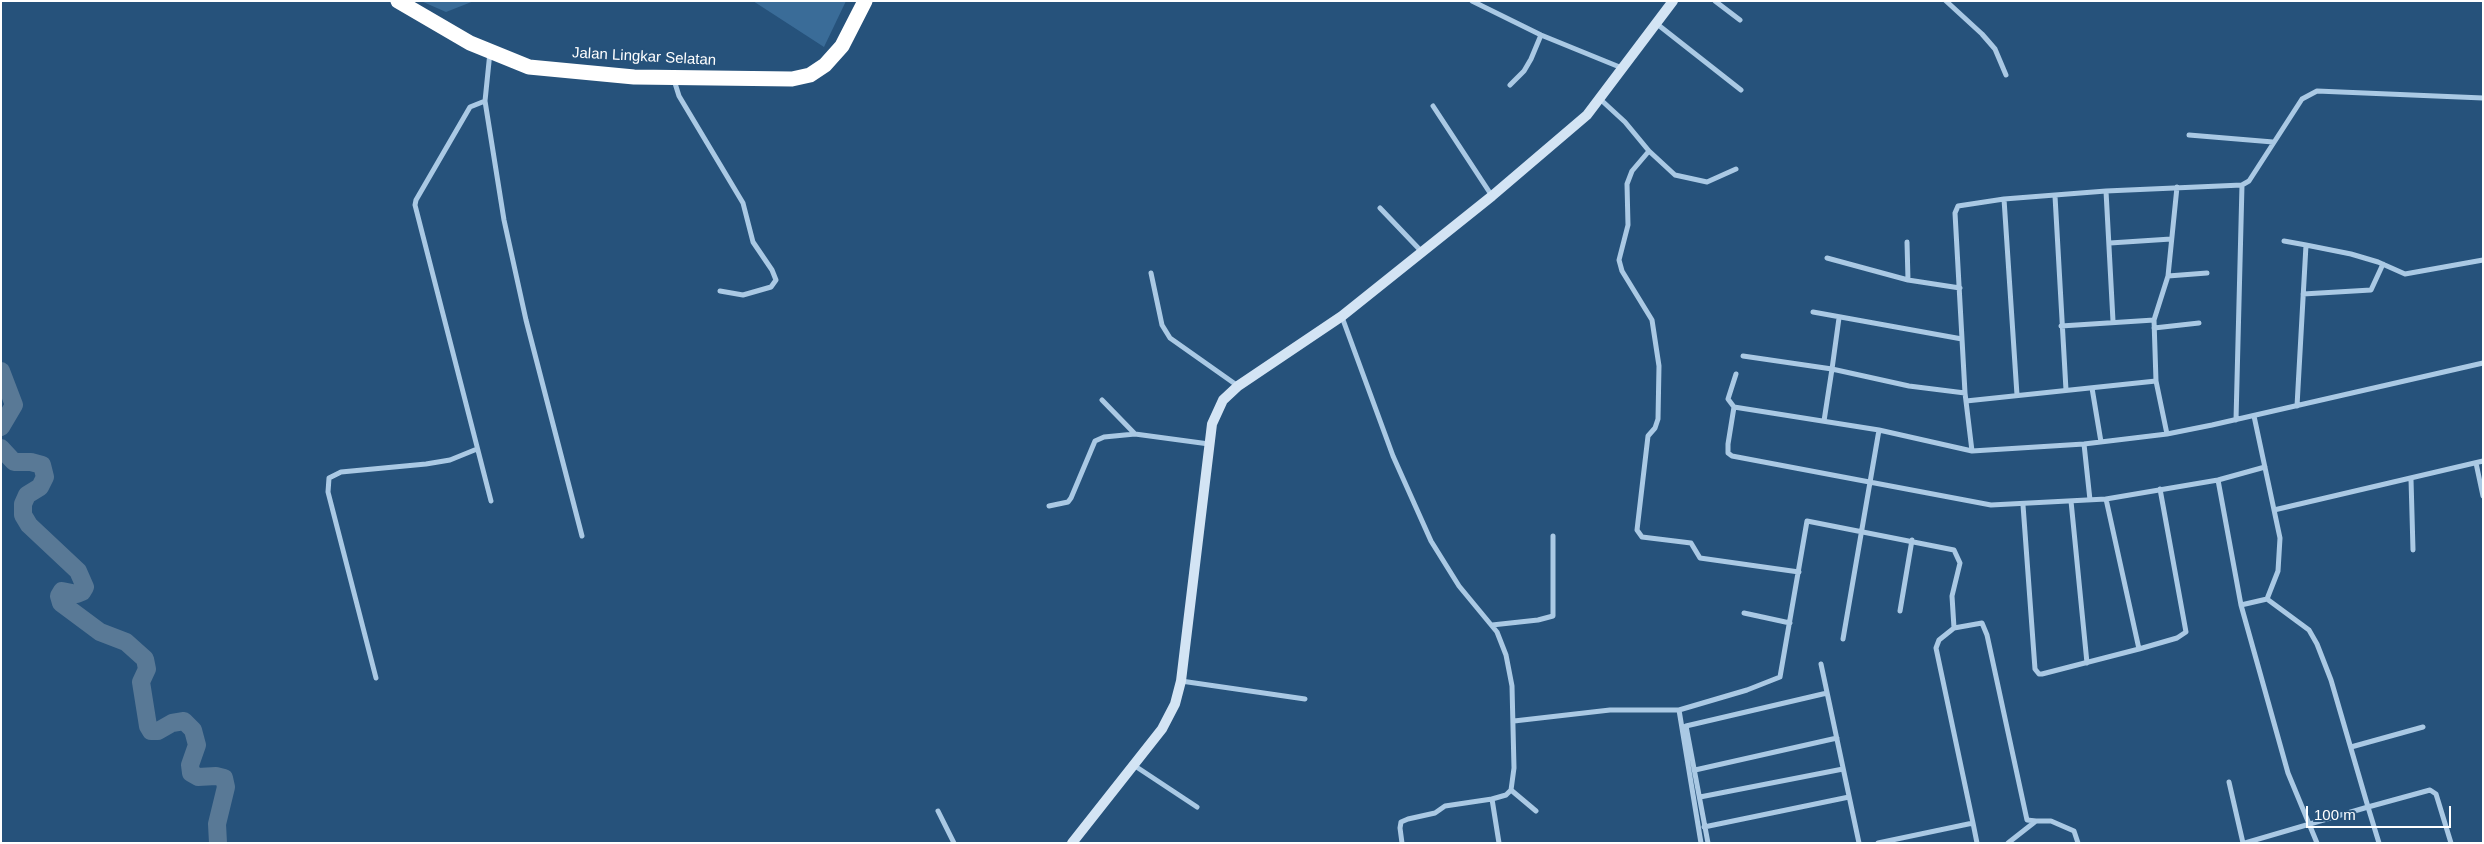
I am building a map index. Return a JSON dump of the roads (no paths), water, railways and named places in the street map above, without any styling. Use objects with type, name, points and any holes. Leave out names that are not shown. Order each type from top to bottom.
[{"type":"highway","name":"Jalan Lingkar Selatan","points":[[398,1],[490,52],[529,67],[582,73],[673,78],[792,79],[810,75],[825,65],[842,46],[865,1]]},
{"type":"street","points":[[1472,1],[1541,35],[1622,68]]},
{"type":"street","points":[[1072,843],[1135,766],[1170,715],[1181,681],[1210,444],[1217,412],[1223,400],[1238,386],[1342,316],[1492,196],[1587,115],[1673,1]]},
{"type":"street","points":[[1715,1],[1740,20]]},
{"type":"street","points":[[1946,1],[1995,48],[2006,75]]},
{"type":"street","points":[[1656,23],[1741,90]]},
{"type":"street","points":[[1510,85],[1524,71],[1531,60],[1541,35]]},
{"type":"street","points":[[490,52],[485,101],[502,207],[526,320],[582,536]]},
{"type":"street","points":[[673,78],[679,96],[743,204],[752,242],[772,270],[776,280],[771,287],[743,295],[720,291]]},
{"type":"street","points":[[1972,451],[1965,393],[1955,209],[1961,204],[2106,191],[2242,186],[2249,180],[2302,99],[2313,92],[2483,98]]},
{"type":"street","points":[[1600,99],[1625,122],[1649,151],[1675,175],[1707,182],[1736,169]]},
{"type":"street","points":[[485,101],[470,107],[416,200],[415,205],[438,287],[477,449],[492,501]]},
{"type":"street","points":[[1433,106],[1492,196]]},
{"type":"street","points":[[2190,135],[2273,142]]},
{"type":"street","points":[[1649,151],[1632,171],[1627,184],[1628,225],[1619,260],[1622,271],[1652,320],[1659,366],[1658,420],[1655,428],[1648,436],[1637,530],[1642,537],[1691,543],[1700,558],[1799,572]]},
{"type":"street","points":[[2236,420],[2242,186]]},
{"type":"street","points":[[2167,434],[2156,381],[2154,320],[2168,276],[2177,187]]},
{"type":"street","points":[[2106,191],[2113,321]]},
{"type":"street","points":[[2055,196],[2066,390]]},
{"type":"street","points":[[2004,199],[2017,395]]},
{"type":"street","points":[[1380,208],[1422,252]]},
{"type":"street","points":[[2110,243],[2171,239]]},
{"type":"street","points":[[2284,241],[2352,254],[2383,264],[2405,274],[2483,260]]},
{"type":"street","points":[[1907,242],[1908,280]]},
{"type":"street","points":[[2297,406],[2306,245]]},
{"type":"street","points":[[1827,258],[1908,280],[1960,288]]},
{"type":"street","points":[[2303,294],[2371,290],[2383,264]]},
{"type":"street","points":[[1151,273],[1162,325],[1170,338],[1238,386]]},
{"type":"street","points":[[2168,276],[2207,273]]},
{"type":"street","points":[[1813,312],[1962,339]]},
{"type":"street","points":[[1342,316],[1393,456],[1431,541],[1459,586],[1492,625],[1506,656],[1512,686],[1514,768],[1511,790],[1506,795],[1445,806],[1435,813],[1401,822],[1402,843]]},
{"type":"street","points":[[1824,421],[1839,318]]},
{"type":"street","points":[[2061,326],[2113,321],[2154,320]]},
{"type":"street","points":[[2154,328],[2199,323]]},
{"type":"street","points":[[1743,356],[1832,369],[1909,386],[1965,393]]},
{"type":"street","points":[[1736,374],[1728,399],[1734,407],[1879,430],[1972,451],[2084,444],[2167,434],[2254,416],[2483,363]]},
{"type":"street","points":[[1966,401],[2156,381]]},
{"type":"street","points":[[2092,388],[2101,442]]},
{"type":"street","points":[[1102,400],[1135,434]]},
{"type":"street","points":[[1734,407],[1728,444],[1728,453],[1732,456],[1991,505],[2106,499],[2218,480],[2264,467]]},
{"type":"street","points":[[2254,416],[2280,538],[2278,571],[2267,598]]},
{"type":"street","points":[[1844,639],[1879,430]]},
{"type":"street","points":[[1049,506],[1068,502],[1095,441],[1104,437],[1135,434],[1210,444]]},
{"type":"street","points":[[2084,444],[2090,500]]},
{"type":"street","points":[[376,678],[328,492],[329,478],[341,472],[442,461],[477,449]]},
{"type":"street","points":[[2274,510],[2483,461]]},
{"type":"street","points":[[2476,463],[2483,496]]},
{"type":"street","points":[[2410,479],[2413,550]]},
{"type":"street","points":[[2218,480],[2241,605],[2288,773],[2317,843]]},
{"type":"street","points":[[2023,504],[2036,672],[2042,674],[2139,649],[2176,638],[2186,632],[2160,489]]},
{"type":"street","points":[[2106,499],[2139,649]]},
{"type":"street","points":[[2071,501],[2087,663]]},
{"type":"street","points":[[1514,721],[1610,710],[1679,710],[1747,690],[1780,677],[1807,521],[1912,540],[1954,550],[1960,563],[1952,596],[1954,628]]},
{"type":"street","points":[[1492,625],[1538,620],[1554,616],[1553,536]]},
{"type":"street","points":[[1900,611],[1912,540]]},
{"type":"street","points":[[2241,605],[2267,598]]},
{"type":"street","points":[[2267,598],[2309,630],[2331,680],[2380,843]]},
{"type":"street","points":[[1744,613],[1790,623]]},
{"type":"street","points":[[1977,843],[1936,648],[1939,640],[1954,628],[1982,623],[1987,635],[2027,820],[2051,821],[2074,831],[2078,843]]},
{"type":"street","points":[[1821,664],[1859,843]]},
{"type":"street","points":[[1181,681],[1305,699]]},
{"type":"street","points":[[1708,843],[1686,726],[1827,693]]},
{"type":"street","points":[[1679,710],[1701,843]]},
{"type":"street","points":[[2351,746],[2423,727]]},
{"type":"street","points":[[1695,770],[1837,738]]},
{"type":"street","points":[[1135,766],[1198,807]]},
{"type":"street","points":[[1700,797],[1843,769]]},
{"type":"street","points":[[2229,782],[2244,843],[2368,807],[2434,791],[2452,843]]},
{"type":"street","points":[[1511,790],[1536,811]]},
{"type":"street","points":[[1704,828],[1849,797]]},
{"type":"street","points":[[1492,799],[1499,843]]},
{"type":"street","points":[[938,811],[954,843]]},
{"type":"street","points":[[2008,843],[2036,821]]},
{"type":"street","points":[[1878,843],[1973,823]]},
{"type":"waterway","points":[[1,371],[14,405],[1,427]]},
{"type":"waterway","points":[[1,448],[14,462],[31,462],[42,465],[45,477],[40,487],[27,495],[23,504],[23,515],[29,525],[78,571],[85,587],[82,592],[77,594],[62,591],[59,596],[61,603],[100,632],[126,642],[145,659],[147,669],[141,682],[148,726],[151,731],[158,731],[172,723],[184,721],[193,730],[197,745],[190,765],[191,773],[198,777],[216,776],[224,778],[226,787],[217,824],[218,843]]}]
